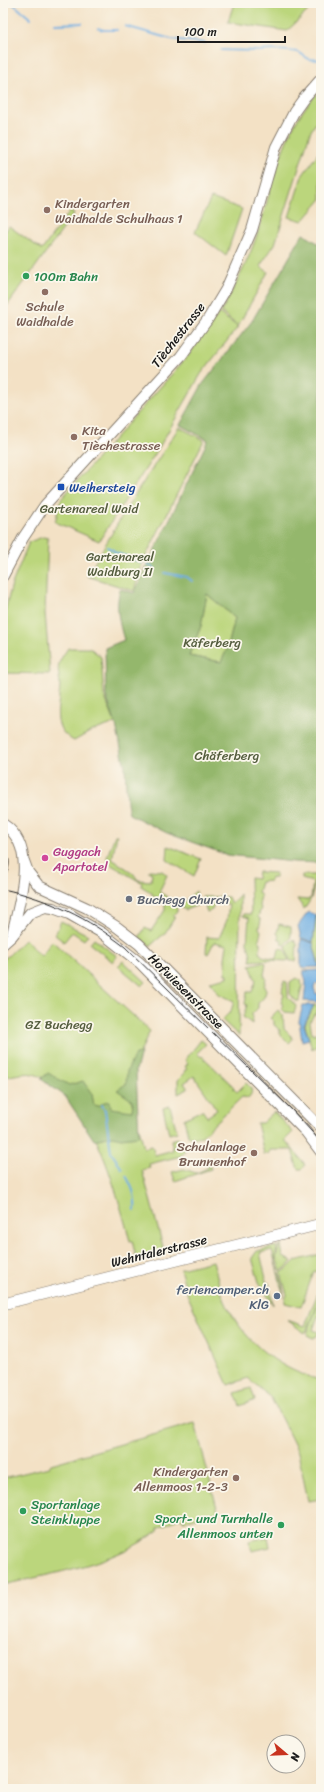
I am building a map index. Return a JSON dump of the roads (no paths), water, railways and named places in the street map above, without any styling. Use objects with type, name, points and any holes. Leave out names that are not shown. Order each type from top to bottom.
[{"type":"main road","name":"Wehntalerstrasse","points":[[3,1304],[321,1224]]},
{"type":"street","name":"Tièchestrasse","points":[[3,576],[23,538],[45,505],[181,356],[208,319],[226,289],[252,230],[279,140],[294,112],[321,79]]},
{"type":"street","points":[[3,824],[18,839],[22,846],[24,861],[21,891],[12,936]]},
{"type":"street","name":"Hofwiesenstrasse","points":[[24,861],[28,872],[38,886],[97,913],[139,944],[321,1128]]},
{"type":"street","name":"Hofwiesenstrasse","points":[[3,944],[12,936],[30,913],[45,907],[53,908],[68,914],[102,933],[140,963],[306,1132],[321,1152]]},
{"type":"water","points":[[308,912],[316,915],[313,942],[301,938],[298,926]]},
{"type":"water","points":[[301,939],[313,943],[319,967],[301,968]]},
{"type":"water","points":[[320,970],[321,985],[316,983],[314,988],[316,994],[321,992],[321,998],[317,1002],[304,1001],[306,982],[303,971]]},
{"type":"water","points":[[303,1005],[314,1005],[304,1025],[309,1039],[302,1041],[299,1021]]},
{"type":"waterway","points":[[12,3],[31,19]]},
{"type":"waterway","points":[[55,24],[82,23]]},
{"type":"waterway","points":[[125,26],[171,39],[205,43]]},
{"type":"waterway","points":[[99,28],[103,30],[117,30]]},
{"type":"waterway","points":[[221,50],[273,50],[298,52],[309,59],[321,60]]},
{"type":"waterway","points":[[107,547],[113,550]]},
{"type":"waterway","points":[[114,552],[125,556]]},
{"type":"waterway","points":[[126,556],[142,563]]},
{"type":"waterway","points":[[147,564],[155,569]]},
{"type":"waterway","points":[[165,573],[187,577],[192,581]]},
{"type":"waterway","points":[[102,1105],[105,1110],[111,1152],[122,1169]]},
{"type":"waterway","points":[[126,1176],[134,1192],[135,1210]]},
{"type":"tram line","points":[[3,846],[9,862],[8,870],[3,877]]},
{"type":"tram line","points":[[3,889],[36,898],[67,911],[97,927],[125,947],[292,1110],[321,1142]]},
{"type":"place","name":"Kindergarten Waidhalde Schulhaus 1","points":[[47,210]]},
{"type":"place","name":"100m Bahn","points":[[26,276]]},
{"type":"place","name":"Schule Waidhalde","points":[[45,292]]},
{"type":"place","name":"Kita Tièchestrasse","points":[[74,437]]},
{"type":"place","name":"Weihersteig","points":[[61,487]]},
{"type":"place","name":"Guggach Apartotel","points":[[45,858]]},
{"type":"place","name":"Buchegg Church","points":[[129,899]]},
{"type":"place","name":"Schulanlage Brunnenhof","points":[[254,1153]]},
{"type":"place","name":"feriencamper.ch KlG","points":[[277,1296]]},
{"type":"place","name":"Kindergarten Allenmoos 1-2-3","points":[[236,1478]]},
{"type":"place","name":"Sportanlage Steinkluppe","points":[[23,1511]]},
{"type":"place","name":"Sport- und Turnhalle Allenmoos unten","points":[[281,1525]]},
{"type":"park label","name":"Gartenareal Waid","points":[[89,508]]},
{"type":"park label","name":"Gartenareal Waidburg II","points":[[120,564]]},
{"type":"park label","name":"Käferberg","points":[[212,642]]},
{"type":"park label","name":"Chäferberg","points":[[227,755]]},
{"type":"park label","name":"GZ Buchegg","points":[[59,1024]]}]
